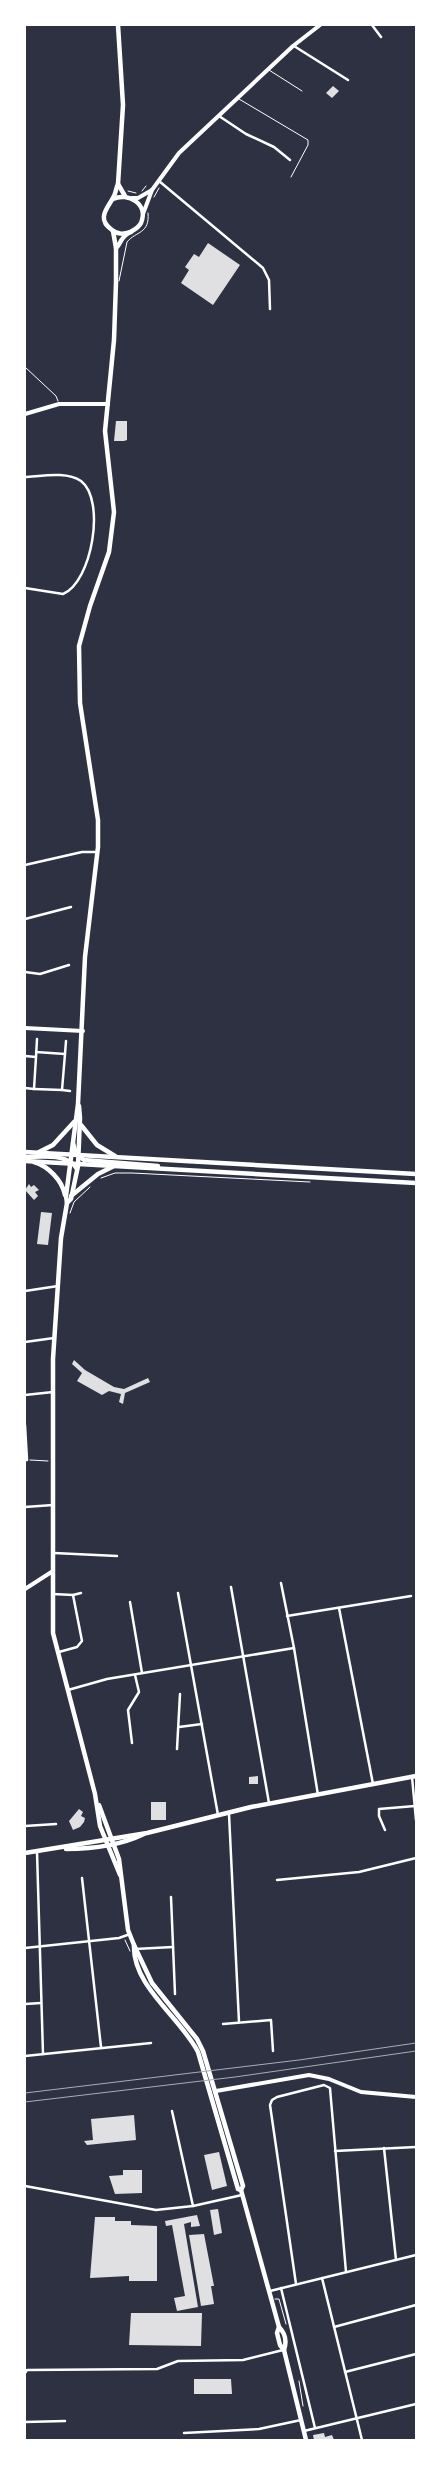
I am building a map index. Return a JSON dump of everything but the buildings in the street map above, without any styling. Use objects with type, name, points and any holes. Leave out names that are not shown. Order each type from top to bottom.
[{"type":"main road","points":[[118,25],[123,105],[118,184],[104,215],[106,224],[113,231],[122,234],[131,232]]},
{"type":"main road","points":[[118,184],[125,196]]},
{"type":"main road","points":[[112,200],[125,196],[132,198],[140,205],[142,216],[139,225],[124,237],[116,248]]},
{"type":"main road","points":[[113,231],[116,248],[114,340],[105,438],[114,512],[109,552],[90,606],[79,646],[78,668],[80,703],[98,820],[97,852],[86,957],[75,1160],[60,1248],[55,1337],[53,1633],[96,1798],[119,1859],[130,1934],[152,1983],[197,2039],[214,2089],[243,2186],[242,2192],[270,2291],[279,2328],[277,2333],[284,2350],[306,2440]]},
{"type":"main road","points":[[75,1160],[73,1143],[78,1118]]},
{"type":"main road","points":[[35,1152],[50,1147],[78,1118]]},
{"type":"main road","points":[[78,1118],[83,1129],[97,1145],[108,1154],[123,1157]]},
{"type":"main road","points":[[25,1152],[35,1152],[115,1166],[416,1183]]},
{"type":"main road","points":[[28,1162],[61,1163],[90,1155],[416,1174]]},
{"type":"main road","points":[[25,1157],[187,1170]]},
{"type":"main road","points":[[28,1162],[45,1167],[69,1196]]},
{"type":"main road","points":[[69,1196],[98,1174],[115,1166]]},
{"type":"main road","points":[[25,1853],[147,1833],[229,1812],[414,1777]]},
{"type":"main road","points":[[96,1798],[100,1826],[120,1875]]},
{"type":"main road","points":[[55,1849],[90,1849],[108,1846],[129,1842],[147,1833]]},
{"type":"street","points":[[132,198],[138,198],[152,190],[179,153],[217,115],[293,46],[320,25]]},
{"type":"street","points":[[372,25],[381,37]]},
{"type":"street","points":[[293,46],[348,80]]},
{"type":"street","points":[[217,115],[246,134],[274,147],[290,160]]},
{"type":"street","points":[[160,181],[263,268],[269,280],[270,309]]},
{"type":"street","points":[[142,216],[152,190]]},
{"type":"street","points":[[25,414],[59,404],[108,404]]},
{"type":"street","points":[[25,477],[60,475],[80,480],[90,495],[94,520],[90,550],[76,585],[63,594],[25,588]]},
{"type":"street","points":[[25,865],[82,852],[97,852]]},
{"type":"street","points":[[25,919],[71,907]]},
{"type":"street","points":[[25,972],[40,974],[69,965]]},
{"type":"street","points":[[25,1028],[83,1031]]},
{"type":"street","points":[[34,1089],[37,1039]]},
{"type":"street","points":[[62,1090],[66,1041]]},
{"type":"street","points":[[36,1052],[65,1054]]},
{"type":"street","points":[[25,1056],[36,1057]]},
{"type":"street","points":[[25,1088],[70,1091]]},
{"type":"street","points":[[25,1291],[58,1286]]},
{"type":"street","points":[[25,1342],[55,1337]]},
{"type":"street","points":[[25,1395],[54,1392]]},
{"type":"street","points":[[25,1425],[26,1460]]},
{"type":"street","points":[[25,1507],[54,1505]]},
{"type":"street","points":[[54,1553],[117,1556]]},
{"type":"street","points":[[25,1589],[54,1571]]},
{"type":"street","points":[[281,1583],[294,1648],[318,1795]]},
{"type":"street","points":[[231,1588],[269,1804]]},
{"type":"street","points":[[53,1594],[73,1595],[81,1592]]},
{"type":"street","points":[[178,1593],[193,1665],[218,1815]]},
{"type":"street","points":[[58,1653],[76,1647],[82,1641],[73,1595]]},
{"type":"street","points":[[287,1616],[411,1596]]},
{"type":"street","points":[[130,1602],[142,1673]]},
{"type":"street","points":[[340,1608],[373,1785]]},
{"type":"street","points":[[67,1690],[89,1683],[142,1673],[294,1648]]},
{"type":"street","points":[[132,1743],[127,1714],[129,1707],[139,1692],[135,1675]]},
{"type":"street","points":[[177,1749],[180,1694]]},
{"type":"street","points":[[179,1727],[202,1724]]},
{"type":"street","points":[[414,1777],[416,1820]]},
{"type":"street","points":[[385,1830],[379,1816],[379,1809],[415,1806]]},
{"type":"street","points":[[229,1812],[239,2022]]},
{"type":"street","points":[[25,1826],[56,1824]]},
{"type":"street","points":[[37,1852],[43,2054]]},
{"type":"street","points":[[277,1880],[358,1872],[416,1858]]},
{"type":"street","points":[[82,1878],[100,2047]]},
{"type":"street","points":[[172,1897],[175,1994]]},
{"type":"street","points":[[25,1948],[119,1938],[130,1934]]},
{"type":"street","points":[[136,1949],[174,1947]]},
{"type":"street","points":[[25,2004],[41,2002]]},
{"type":"street","points":[[223,2024],[271,2020],[274,2051]]},
{"type":"street","points":[[25,2056],[151,2043]]},
{"type":"street","points":[[214,2089],[304,2075],[319,2076],[361,2092],[416,2097]]},
{"type":"street","points":[[296,2284],[270,2105],[272,2100],[277,2097],[309,2088],[329,2086],[346,2272]]},
{"type":"street","points":[[172,2111],[193,2206]]},
{"type":"street","points":[[335,2150],[416,2147]]},
{"type":"street","points":[[384,2148],[396,2260]]},
{"type":"street","points":[[25,2186],[156,2210],[193,2206],[242,2192]]},
{"type":"street","points":[[270,2291],[416,2255]]},
{"type":"street","points":[[322,2278],[362,2440]]},
{"type":"street","points":[[281,2288],[316,2428]]},
{"type":"street","points":[[334,2327],[416,2306]]},
{"type":"street","points":[[25,2373],[27,2370],[157,2369],[178,2361],[243,2360],[284,2350]]},
{"type":"street","points":[[345,2372],[416,2354]]},
{"type":"street","points":[[304,2430],[416,2404]]},
{"type":"street","points":[[184,2433],[259,2429],[301,2420]]},
{"type":"street","points":[[25,2422],[65,2421]]},
{"type":"lane","points":[[268,69],[302,91]]},
{"type":"lane","points":[[237,97],[241,102],[308,140],[308,144],[291,177]]},
{"type":"path","points":[[151,203],[160,181]]},
{"type":"path","points":[[125,188],[138,193],[146,186]]},
{"type":"path","points":[[116,282],[121,281],[126,243]]},
{"type":"path","points":[[25,367],[56,396],[59,404]]},
{"type":"path","points":[[97,1181],[114,1173],[124,1172],[316,1182]]},
{"type":"path","points":[[69,1220],[74,1202],[90,1187]]},
{"type":"path","points":[[26,1460],[53,1461]]},
{"type":"railway","points":[[25,2093],[299,2060],[416,2043]]},
{"type":"railway","points":[[25,2102],[235,2077],[416,2051]]}]
